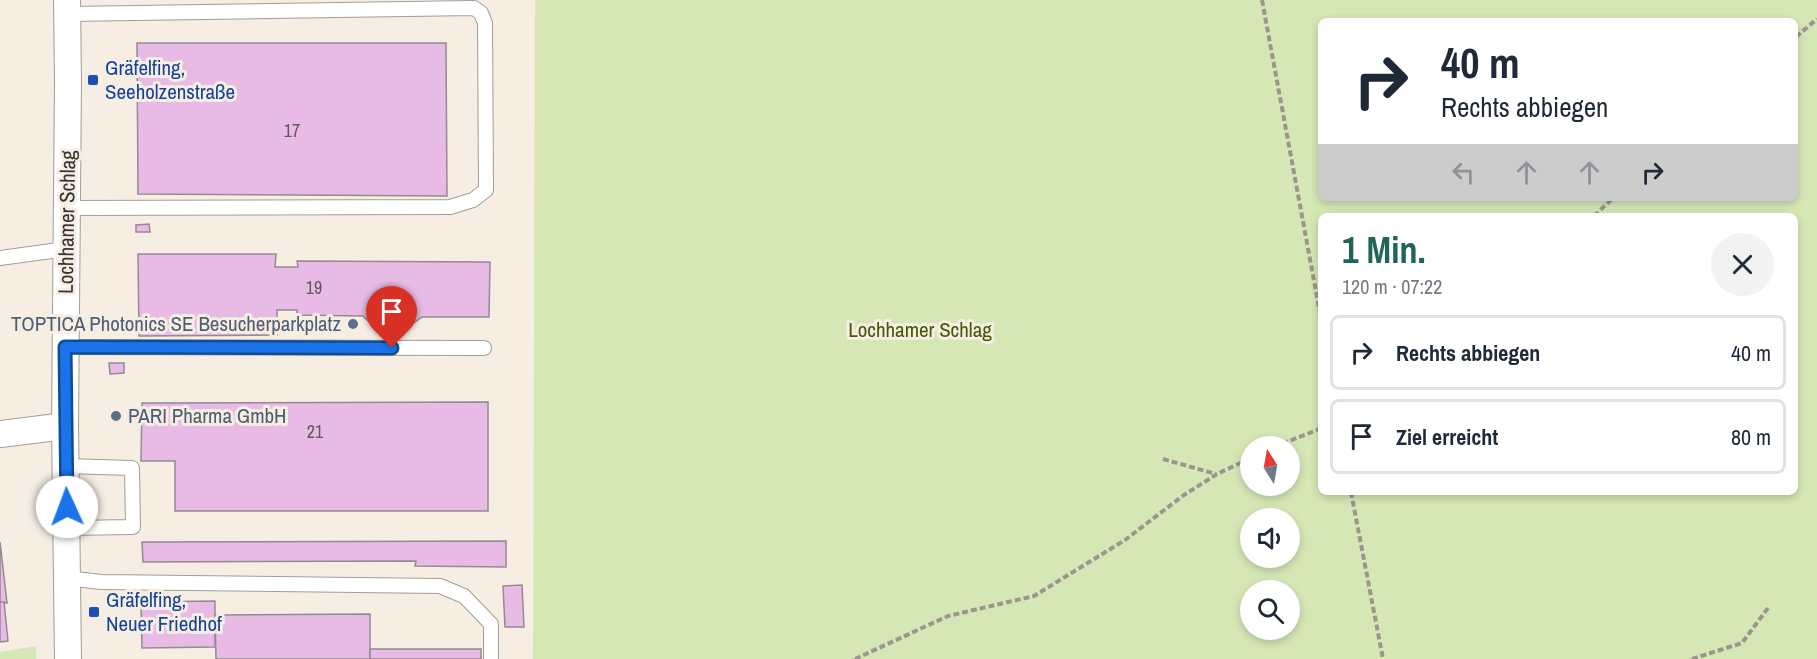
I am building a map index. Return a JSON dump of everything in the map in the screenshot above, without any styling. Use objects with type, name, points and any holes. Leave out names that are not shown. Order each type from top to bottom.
[{"type":"street","name":"Lochhamer Schlag","points":[[67,7],[65,466],[68,659]]},
{"type":"street","points":[[0,434],[65,426]]},
{"type":"lane","points":[[67,7],[474,8],[481,13],[485,23],[486,190],[473,200],[450,207],[67,208]]},
{"type":"lane","points":[[0,258],[66,249]]},
{"type":"lane","points":[[65,347],[484,348]]},
{"type":"lane","points":[[65,466],[132,468],[133,527],[67,528]]},
{"type":"lane","points":[[67,578],[101,582],[440,586],[464,596],[491,624],[491,659]]},
{"type":"path","points":[[1262,0],[1318,302]]},
{"type":"path","points":[[1798,35],[1817,19]]},
{"type":"path","points":[[1597,213],[1610,201]]},
{"type":"path","points":[[1300,437],[1318,430]]},
{"type":"path","points":[[1163,459],[1217,474]]},
{"type":"path","points":[[855,659],[948,616],[1034,596],[1125,540],[1184,495],[1217,474],[1240,463]]},
{"type":"path","points":[[1352,495],[1383,659]]},
{"type":"path","points":[[1692,659],[1742,643],[1768,608]]},
{"type":"green space","name":"Lochhamer Schlag","points":[[535,0],[1817,0],[1817,659],[533,659]]},
{"type":"green space","points":[[36,646],[36,659],[0,659],[0,652]]},
{"type":"building","points":[[137,43],[446,43],[447,196],[138,194]]},
{"type":"building","points":[[149,224],[150,232],[136,232],[136,225]]},
{"type":"building","points":[[138,254],[276,254],[275,267],[298,267],[297,261],[490,262],[489,317],[422,317],[407,328],[388,332],[370,323],[363,316],[297,315],[297,310],[277,310],[277,335],[139,336]]},
{"type":"building","points":[[109,363],[124,363],[124,373],[110,374]]},
{"type":"building","points":[[488,402],[488,511],[175,511],[175,461],[141,461],[142,403]]},
{"type":"building","points":[[506,541],[506,567],[415,566],[416,561],[143,562],[142,542]]},
{"type":"building","points":[[0,542],[7,603],[0,602]]},
{"type":"building","points":[[522,585],[524,627],[505,627],[503,586]]},
{"type":"building","points":[[215,601],[215,647],[142,648],[141,602]]},
{"type":"building","points":[[0,602],[4,602],[8,641],[0,642]]},
{"type":"building","points":[[370,614],[370,659],[216,659],[215,615]]},
{"type":"building","points":[[370,649],[481,649],[481,659],[370,659]]},
{"type":"place","name":"Gräfelfing, Seeholzenstraße","points":[[93,80]]},
{"type":"place","name":"TOPTICA Photonics SE Besucherparkplatz","points":[[353,324]]},
{"type":"place","name":"PARI Pharma GmbH","points":[[116,416]]},
{"type":"place","name":"Gräfelfing, Neuer Friedhof","points":[[94,612]]},
{"type":"route","points":[[67,507],[65,347],[392,348]]}]
